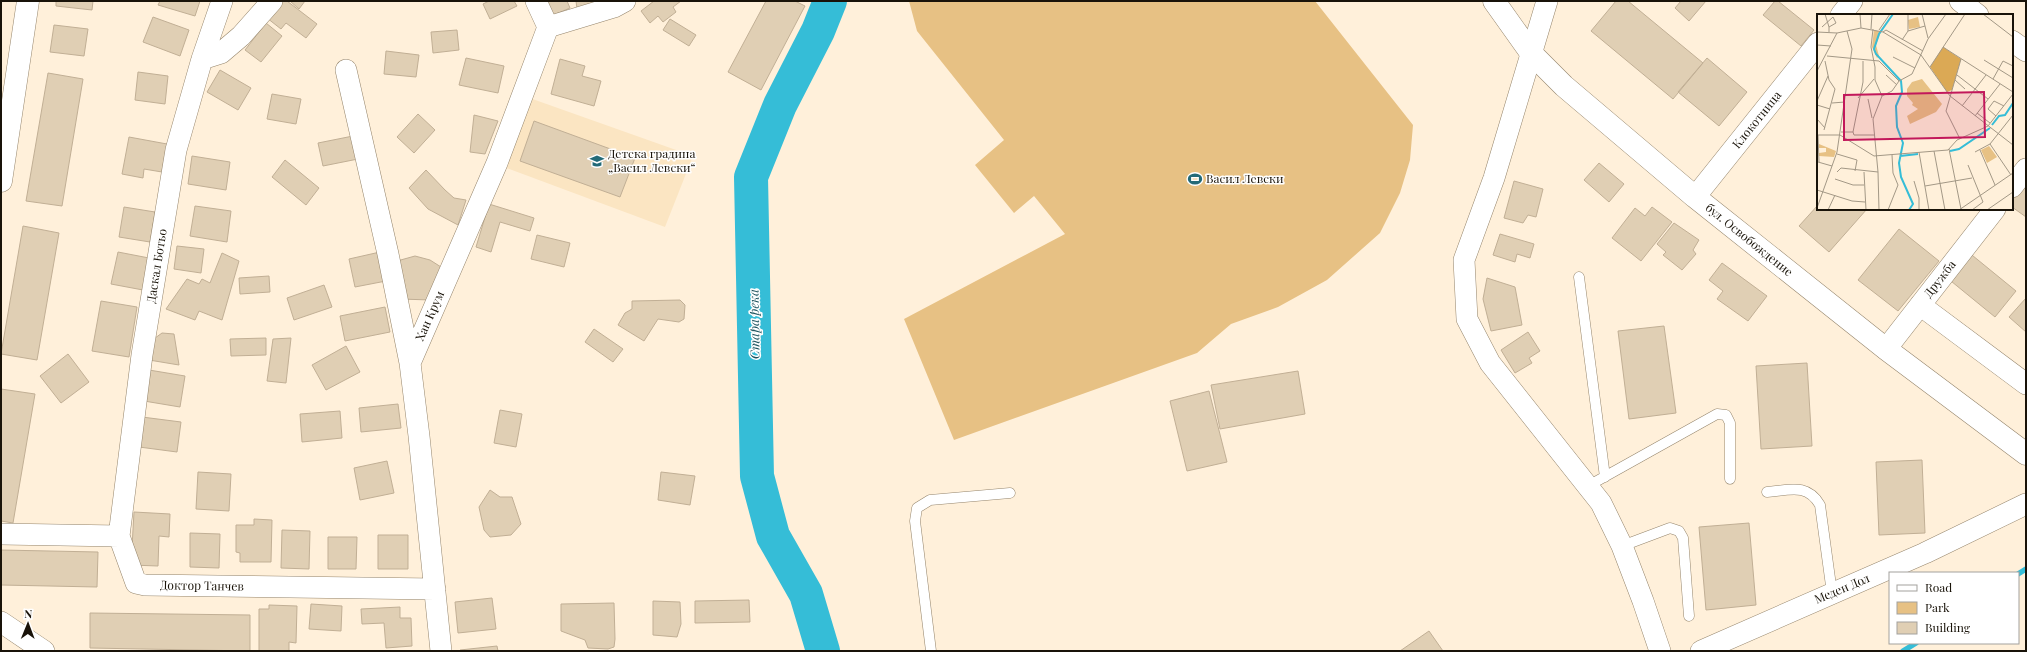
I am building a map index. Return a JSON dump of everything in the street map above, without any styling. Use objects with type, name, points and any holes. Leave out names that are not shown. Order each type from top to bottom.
[{"type":"main road","points":[[1,181],[7,104],[28,1]]},
{"type":"main road","name":"бул. Освобождение","points":[[1494,1],[1531,53],[1564,86],[1695,197],[1886,349],[2026,454]]},
{"type":"street","name":"Даскал Ботьо","points":[[119,536],[142,355],[176,150],[202,59],[222,1]]},
{"type":"street","points":[[202,59],[221,53],[236,40],[272,1]]},
{"type":"street","points":[[536,1],[548,27],[614,6],[625,1]]},
{"type":"street","points":[[1547,1],[1494,178],[1464,260],[1467,318],[1490,363],[1596,482],[1601,503],[1622,546],[1660,651]]},
{"type":"street","points":[[1842,14],[1852,1]]},
{"type":"street","points":[[1960,1],[1977,14]]},
{"type":"street","name":"Хан Крум","points":[[410,363],[497,163],[548,27]]},
{"type":"street","points":[[2013,42],[2026,51]]},
{"type":"street","name":"Клокотница","points":[[1695,197],[1817,44]]},
{"type":"street","points":[[346,70],[388,254],[410,363],[441,651]]},
{"type":"street","points":[[2013,186],[2026,169]]},
{"type":"street","name":"Дружба","points":[[1886,349],[1994,210]]},
{"type":"street","points":[[1920,305],[2026,384]]},
{"type":"street","name":"Меден Дол","points":[[1701,651],[1925,553],[2026,504]]},
{"type":"street","points":[[1,534],[119,536]]},
{"type":"street","name":"Доктор Танчев","points":[[119,536],[136,583],[145,585],[435,588]]},
{"type":"street","points":[[1,622],[44,651]]},
{"type":"lane","points":[[1579,277],[1596,482],[1717,414],[1726,416],[1730,423],[1730,479]]},
{"type":"lane","points":[[1767,492],[1804,489],[1814,495],[1820,505],[1832,594]]},
{"type":"lane","points":[[931,651],[915,521],[918,508],[930,500],[1010,493]]},
{"type":"lane","points":[[1622,546],[1670,528],[1679,531],[1683,538],[1689,616]]},
{"type":"shaded area","name":"Детска градина „Васил Левски“","points":[[524,96],[693,156],[665,227],[501,166]]},
{"type":"green space","name":"Васил Левски","points":[[909,1],[1315,1],[1413,125],[1410,160],[1400,193],[1380,233],[1327,280],[1278,307],[1231,324],[1197,353],[954,440],[904,319],[1065,234],[1034,196],[1014,213],[975,165],[1004,140],[917,31]]},
{"type":"building","points":[[56,1],[93,1],[92,10],[56,6]]},
{"type":"building","points":[[160,1],[200,1],[195,16],[158,5]]},
{"type":"building","points":[[280,1],[287,1],[317,24],[306,38],[286,23],[281,29],[267,18]]},
{"type":"building","points":[[290,1],[305,1],[299,9]]},
{"type":"building","points":[[489,1],[514,1],[517,6],[490,19],[483,4]]},
{"type":"building","points":[[544,1],[567,1],[570,8],[551,16]]},
{"type":"building","points":[[576,1],[601,1],[577,9]]},
{"type":"building","points":[[654,1],[681,1],[673,7],[676,12],[663,22],[658,16],[650,23],[641,11]]},
{"type":"building","points":[[766,1],[795,1],[805,6],[761,90],[728,72]]},
{"type":"building","points":[[1616,1],[1628,1],[1703,63],[1673,99],[1591,31]]},
{"type":"building","points":[[1681,1],[1706,1],[1689,21],[1675,8]]},
{"type":"building","points":[[1775,1],[1778,1],[1814,30],[1801,46],[1763,15]]},
{"type":"building","points":[[153,17],[189,30],[180,56],[143,42]]},
{"type":"building","points":[[670,19],[696,35],[689,46],[663,30]]},
{"type":"building","points":[[266,23],[282,36],[261,62],[245,50]]},
{"type":"building","points":[[54,25],[88,29],[84,56],[50,52]]},
{"type":"building","points":[[457,30],[459,50],[433,53],[431,32]]},
{"type":"building","points":[[386,51],[419,55],[416,77],[384,74]]},
{"type":"building","points":[[466,58],[504,66],[498,93],[459,85]]},
{"type":"building","points":[[1707,58],[1747,92],[1719,126],[1678,92]]},
{"type":"building","points":[[560,59],[585,66],[582,76],[601,81],[594,106],[551,94]]},
{"type":"building","points":[[220,70],[251,88],[238,110],[207,92]]},
{"type":"building","points":[[138,72],[168,76],[165,104],[135,100]]},
{"type":"building","points":[[48,73],[83,79],[62,206],[26,201]]},
{"type":"building","points":[[272,94],[301,99],[296,124],[267,119]]},
{"type":"building","points":[[418,114],[435,130],[414,153],[397,137]]},
{"type":"building","points":[[474,115],[498,121],[485,154],[470,152]]},
{"type":"building","points":[[534,121],[635,158],[620,197],[520,161]]},
{"type":"building","points":[[353,136],[358,159],[323,166],[318,143]]},
{"type":"building","points":[[129,137],[167,144],[162,172],[144,169],[143,178],[122,174]]},
{"type":"building","points":[[192,156],[230,162],[226,190],[188,184]]},
{"type":"building","points":[[285,160],[319,188],[306,205],[272,177]]},
{"type":"building","points":[[1599,163],[1624,184],[1609,202],[1584,180]]},
{"type":"building","points":[[426,170],[454,198],[466,200],[458,225],[428,209],[409,188]]},
{"type":"building","points":[[2026,179],[2026,217],[2013,208],[2013,197]]},
{"type":"building","points":[[1514,181],[1543,189],[1536,217],[1528,215],[1523,223],[1504,218]]},
{"type":"building","points":[[489,204],[534,218],[530,231],[500,222],[491,252],[476,247]]},
{"type":"building","points":[[195,206],[231,211],[227,242],[190,236]]},
{"type":"building","points":[[1817,206],[1817,210],[1866,210],[1829,252],[1799,226]]},
{"type":"building","points":[[124,207],[155,212],[150,242],[119,237]]},
{"type":"building","points":[[1652,207],[1672,222],[1641,261],[1612,238],[1635,208],[1645,216]]},
{"type":"building","points":[[1674,223],[1699,240],[1693,250],[1696,254],[1682,270],[1663,255],[1666,252],[1657,244]]},
{"type":"building","points":[[23,226],[59,233],[37,360],[1,354]]},
{"type":"building","points":[[1899,229],[1939,261],[1898,311],[1858,280]]},
{"type":"building","points":[[1500,234],[1534,244],[1530,258],[1517,254],[1515,262],[1493,255]]},
{"type":"building","points":[[537,235],[570,243],[564,267],[531,259]]},
{"type":"building","points":[[177,246],[204,249],[201,273],[174,269]]},
{"type":"building","points":[[1967,251],[2016,291],[1995,317],[1946,277]]},
{"type":"building","points":[[118,252],[149,258],[143,290],[111,284]]},
{"type":"building","points":[[380,252],[386,281],[355,287],[349,259]]},
{"type":"building","points":[[222,253],[239,261],[222,320],[199,311],[195,320],[166,309],[187,279],[199,284],[202,279],[210,283]]},
{"type":"building","points":[[415,256],[430,260],[441,267],[431,300],[400,299],[397,261]]},
{"type":"building","points":[[1722,263],[1767,296],[1748,321],[1717,299],[1723,291],[1709,280]]},
{"type":"building","points":[[269,276],[270,292],[240,294],[239,278]]},
{"type":"building","points":[[1487,278],[1515,287],[1522,325],[1491,331],[1483,299]]},
{"type":"building","points":[[324,285],[332,307],[294,320],[287,298]]},
{"type":"building","points":[[2026,298],[2026,332],[2009,317]]},
{"type":"building","points":[[680,300],[685,305],[684,319],[679,322],[658,319],[644,341],[618,325],[625,313],[632,309],[632,301]]},
{"type":"building","points":[[101,301],[137,307],[129,357],[92,351]]},
{"type":"building","points":[[385,307],[390,332],[345,341],[340,316]]},
{"type":"building","points":[[1664,326],[1676,413],[1629,419],[1618,331]]},
{"type":"building","points":[[594,329],[623,349],[613,362],[585,342]]},
{"type":"building","points":[[1528,332],[1540,351],[1529,358],[1532,363],[1515,373],[1501,350]]},
{"type":"building","points":[[162,333],[174,334],[179,365],[149,360],[151,341]]},
{"type":"building","points":[[266,338],[266,355],[231,356],[230,339]]},
{"type":"building","points":[[291,338],[286,383],[267,381],[273,339]]},
{"type":"building","points":[[346,346],[360,372],[326,390],[312,365]]},
{"type":"building","points":[[68,354],[89,382],[61,403],[40,376]]},
{"type":"building","points":[[1807,363],[1812,446],[1761,449],[1756,366]]},
{"type":"building","points":[[149,370],[185,376],[180,407],[144,401]]},
{"type":"building","points":[[1298,371],[1305,414],[1220,429],[1211,385]]},
{"type":"building","points":[[1,389],[35,394],[13,523],[1,521]]},
{"type":"building","points":[[1209,391],[1227,462],[1187,471],[1170,401]]},
{"type":"building","points":[[398,404],[401,428],[361,432],[359,408]]},
{"type":"building","points":[[500,410],[522,414],[516,447],[494,443]]},
{"type":"building","points":[[340,411],[342,438],[302,442],[300,414]]},
{"type":"building","points":[[142,417],[181,422],[177,452],[139,447]]},
{"type":"building","points":[[1922,460],[1925,533],[1879,535],[1876,462]]},
{"type":"building","points":[[387,461],[394,493],[360,500],[354,468]]},
{"type":"building","points":[[198,472],[231,474],[229,511],[196,509]]},
{"type":"building","points":[[661,472],[695,476],[690,505],[658,500]]},
{"type":"building","points":[[490,490],[500,497],[512,497],[521,524],[511,535],[490,537],[484,530],[479,507]]},
{"type":"building","points":[[134,512],[170,514],[169,537],[159,536],[158,566],[131,565]]},
{"type":"building","points":[[254,519],[272,520],[271,562],[240,562],[240,553],[236,552],[236,525],[254,525]]},
{"type":"building","points":[[1749,523],[1756,605],[1706,610],[1699,527]]},
{"type":"building","points":[[282,530],[310,531],[309,569],[281,568]]},
{"type":"building","points":[[190,533],[220,534],[219,568],[190,567]]},
{"type":"building","points":[[378,535],[408,535],[408,569],[378,569]]},
{"type":"building","points":[[328,537],[357,537],[356,569],[328,569]]},
{"type":"building","points":[[1,550],[98,552],[97,587],[1,585]]},
{"type":"building","points":[[492,598],[496,629],[458,633],[455,602]]},
{"type":"building","points":[[749,600],[750,622],[695,623],[695,601]]},
{"type":"building","points":[[653,601],[680,602],[681,624],[677,637],[653,635]]},
{"type":"building","points":[[614,603],[614,647],[608,649],[588,648],[585,640],[561,631],[561,604]]},
{"type":"building","points":[[311,604],[342,606],[341,631],[309,629]]},
{"type":"building","points":[[269,605],[297,606],[296,643],[289,642],[289,651],[259,651],[259,609],[269,609]]},
{"type":"building","points":[[400,607],[400,618],[411,618],[412,646],[386,648],[384,623],[362,624],[361,609]]},
{"type":"building","points":[[90,613],[250,615],[250,651],[90,648]]},
{"type":"building","points":[[1429,631],[1443,651],[1400,651]]},
{"type":"building","points":[[497,646],[498,651],[460,651],[460,650]]},
{"type":"waterway","name":"Стара река","points":[[823,651],[806,594],[773,536],[757,476],[751,177],[780,105],[818,31],[830,1]]},
{"type":"waterway","name":"Меден Дол","points":[[2019,573],[2026,569]]},
{"type":"waterway","name":"Меден Дол","points":[[1903,651],[1914,644]]},
{"type":"place","name":"Детска градина „Васил Левски“","points":[[597,161]]},
{"type":"place","name":"Васил Левски","points":[[1195,179]]}]
